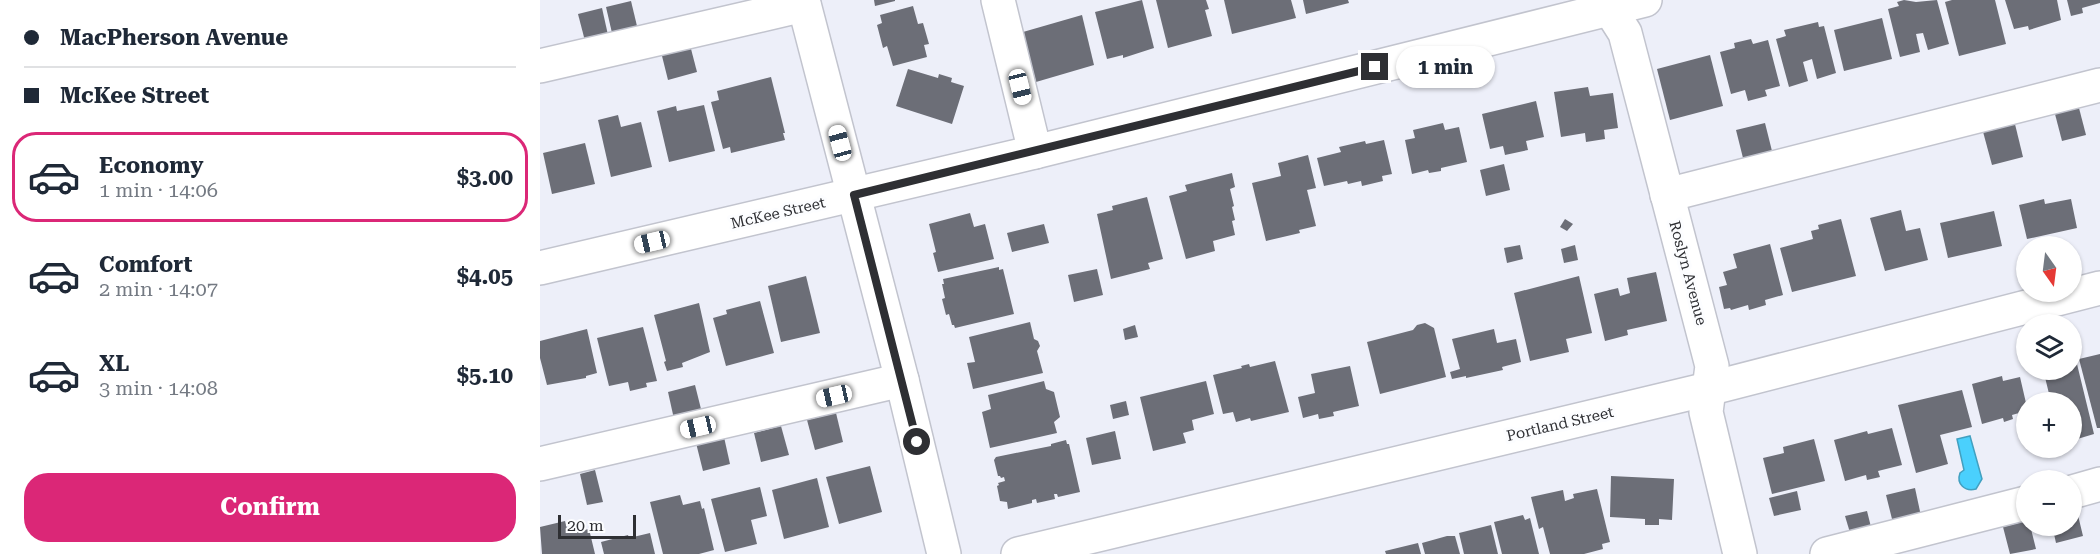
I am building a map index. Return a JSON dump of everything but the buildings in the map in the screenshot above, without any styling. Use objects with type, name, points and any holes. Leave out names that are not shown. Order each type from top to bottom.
[{"type":"street","points":[[998,0],[1035,152]]},
{"type":"street","name":"McKee Street","points":[[540,268],[1035,152],[1606,5],[1645,0]]},
{"type":"street","points":[[540,66],[804,2],[902,380],[944,554]]},
{"type":"street","name":"Roslyn Avenue","points":[[1606,5],[1625,33],[1712,366],[1706,412],[1740,554]]},
{"type":"street","points":[[1667,195],[2100,85]]},
{"type":"street","name":"Portland Street","points":[[1018,554],[1708,389],[2100,288]]},
{"type":"street","points":[[540,464],[902,380]]},
{"type":"street","points":[[2082,489],[2100,484]]},
{"type":"street","points":[[1827,554],[2016,506]]},
{"type":"water","points":[[1970,436],[1982,479],[1976,489],[1972,490],[1962,486],[1959,481],[1960,473],[1964,470],[1957,439]]},
{"type":"route","points":[[917,442],[854,195],[1375,67]]}]
